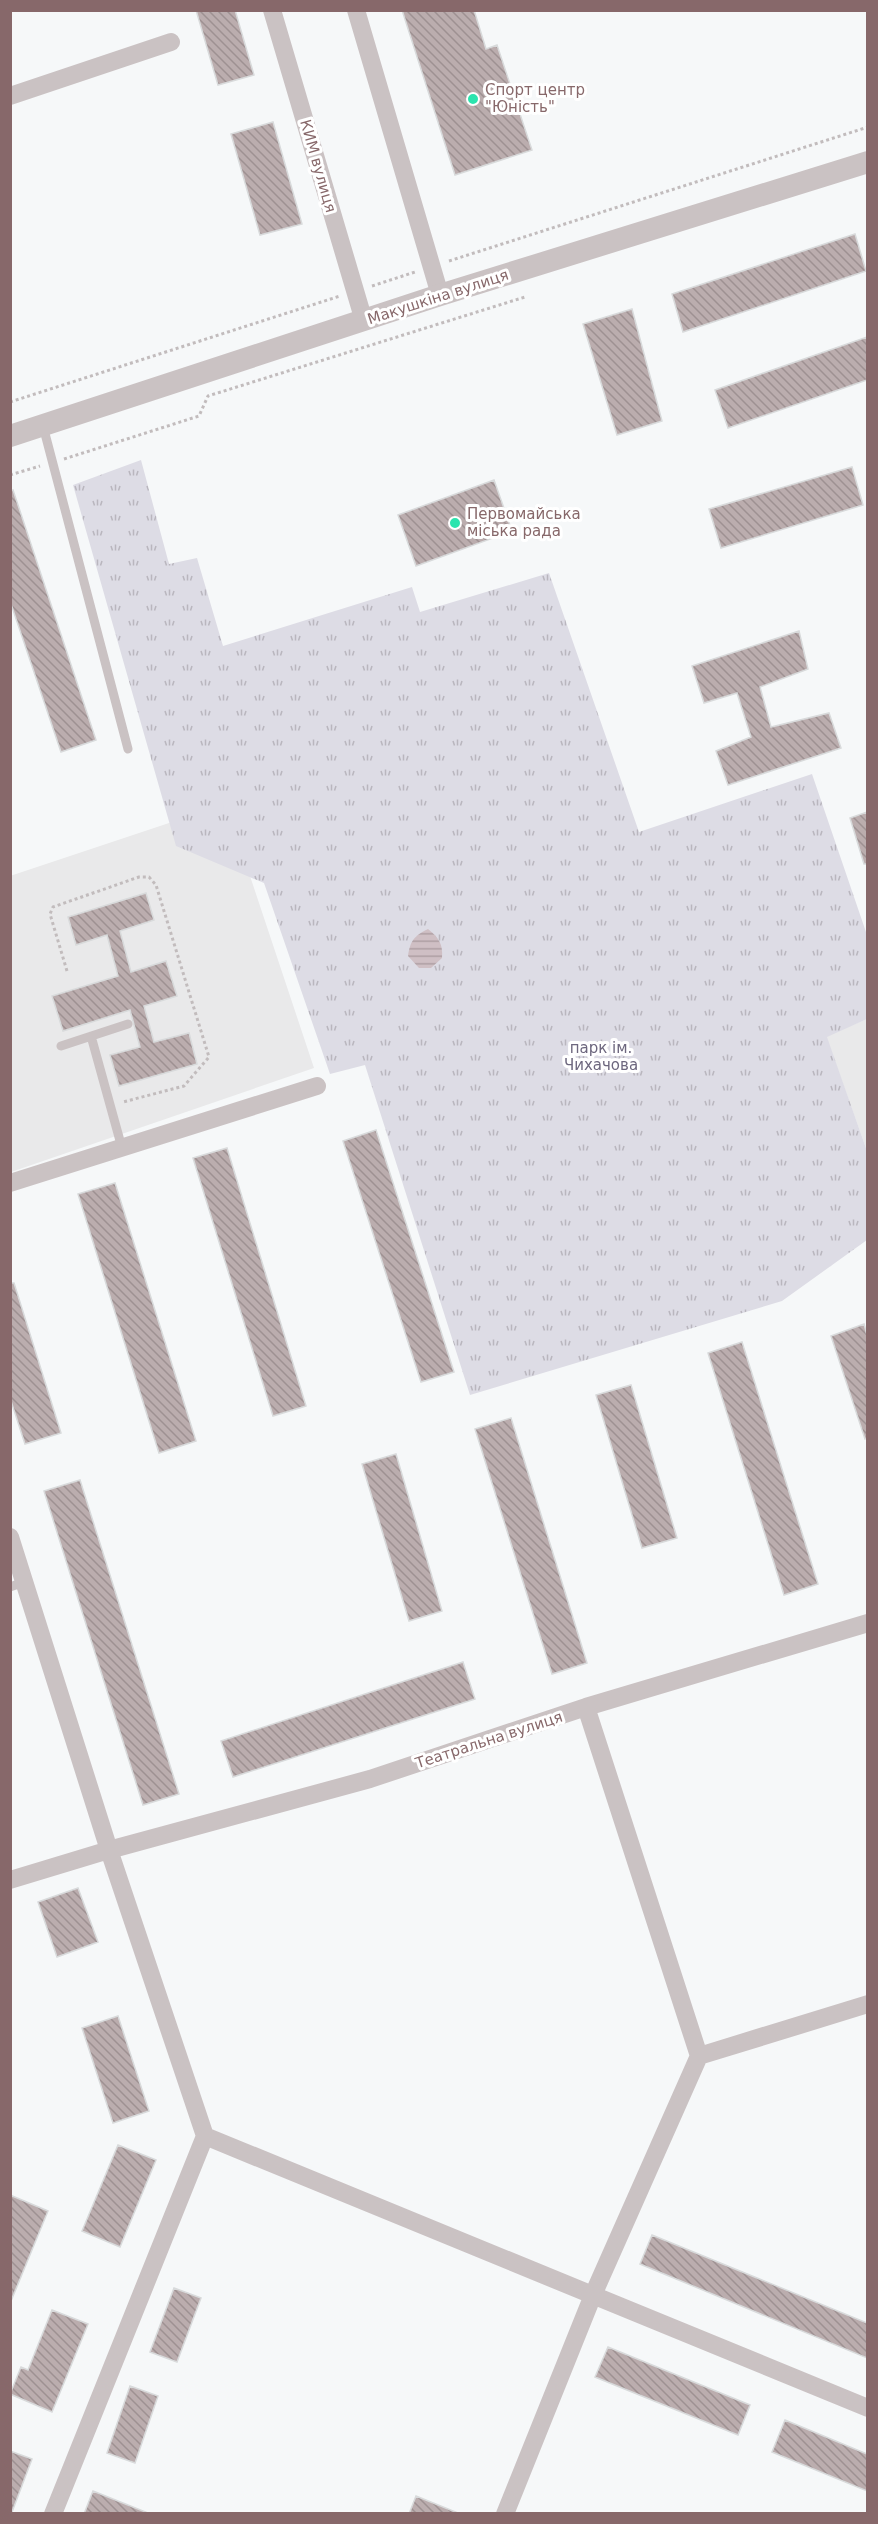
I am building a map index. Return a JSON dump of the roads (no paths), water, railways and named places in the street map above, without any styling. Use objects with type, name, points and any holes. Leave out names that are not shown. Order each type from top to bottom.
[{"type":"street","name":"КИМ вулиця","points":[[272,10],[364,321]]},
{"type":"street","points":[[356,10],[440,295]]},
{"type":"street","points":[[10,96],[171,42]]},
{"type":"street","name":"Макушкіна вулиця","points":[[10,436],[440,295],[867,162]]},
{"type":"street","points":[[10,1183],[317,1086]]},
{"type":"street","points":[[10,1537],[17,1584],[206,2136],[53,2514]]},
{"type":"street","name":"Театральна вулиця","points":[[10,1880],[109,1850],[370,1779],[586,1707],[867,1623]]},
{"type":"street","points":[[505,2514],[593,2295],[699,2056],[586,1707]]},
{"type":"street","points":[[699,2056],[867,2004]]},
{"type":"street","points":[[206,2136],[867,2408]]},
{"type":"lane","points":[[44,426],[128,750]]},
{"type":"lane","points":[[61,1046],[128,1024]]},
{"type":"lane","points":[[91,1036],[122,1148]]},
{"type":"place","name":"Спорт центр \"Юність\"","points":[[473,99]]},
{"type":"place","name":"Первомайська міська рада","points":[[455,523]]},
{"type":"park label","name":"парк ім. Чихачова","points":[[601,1056]]}]
